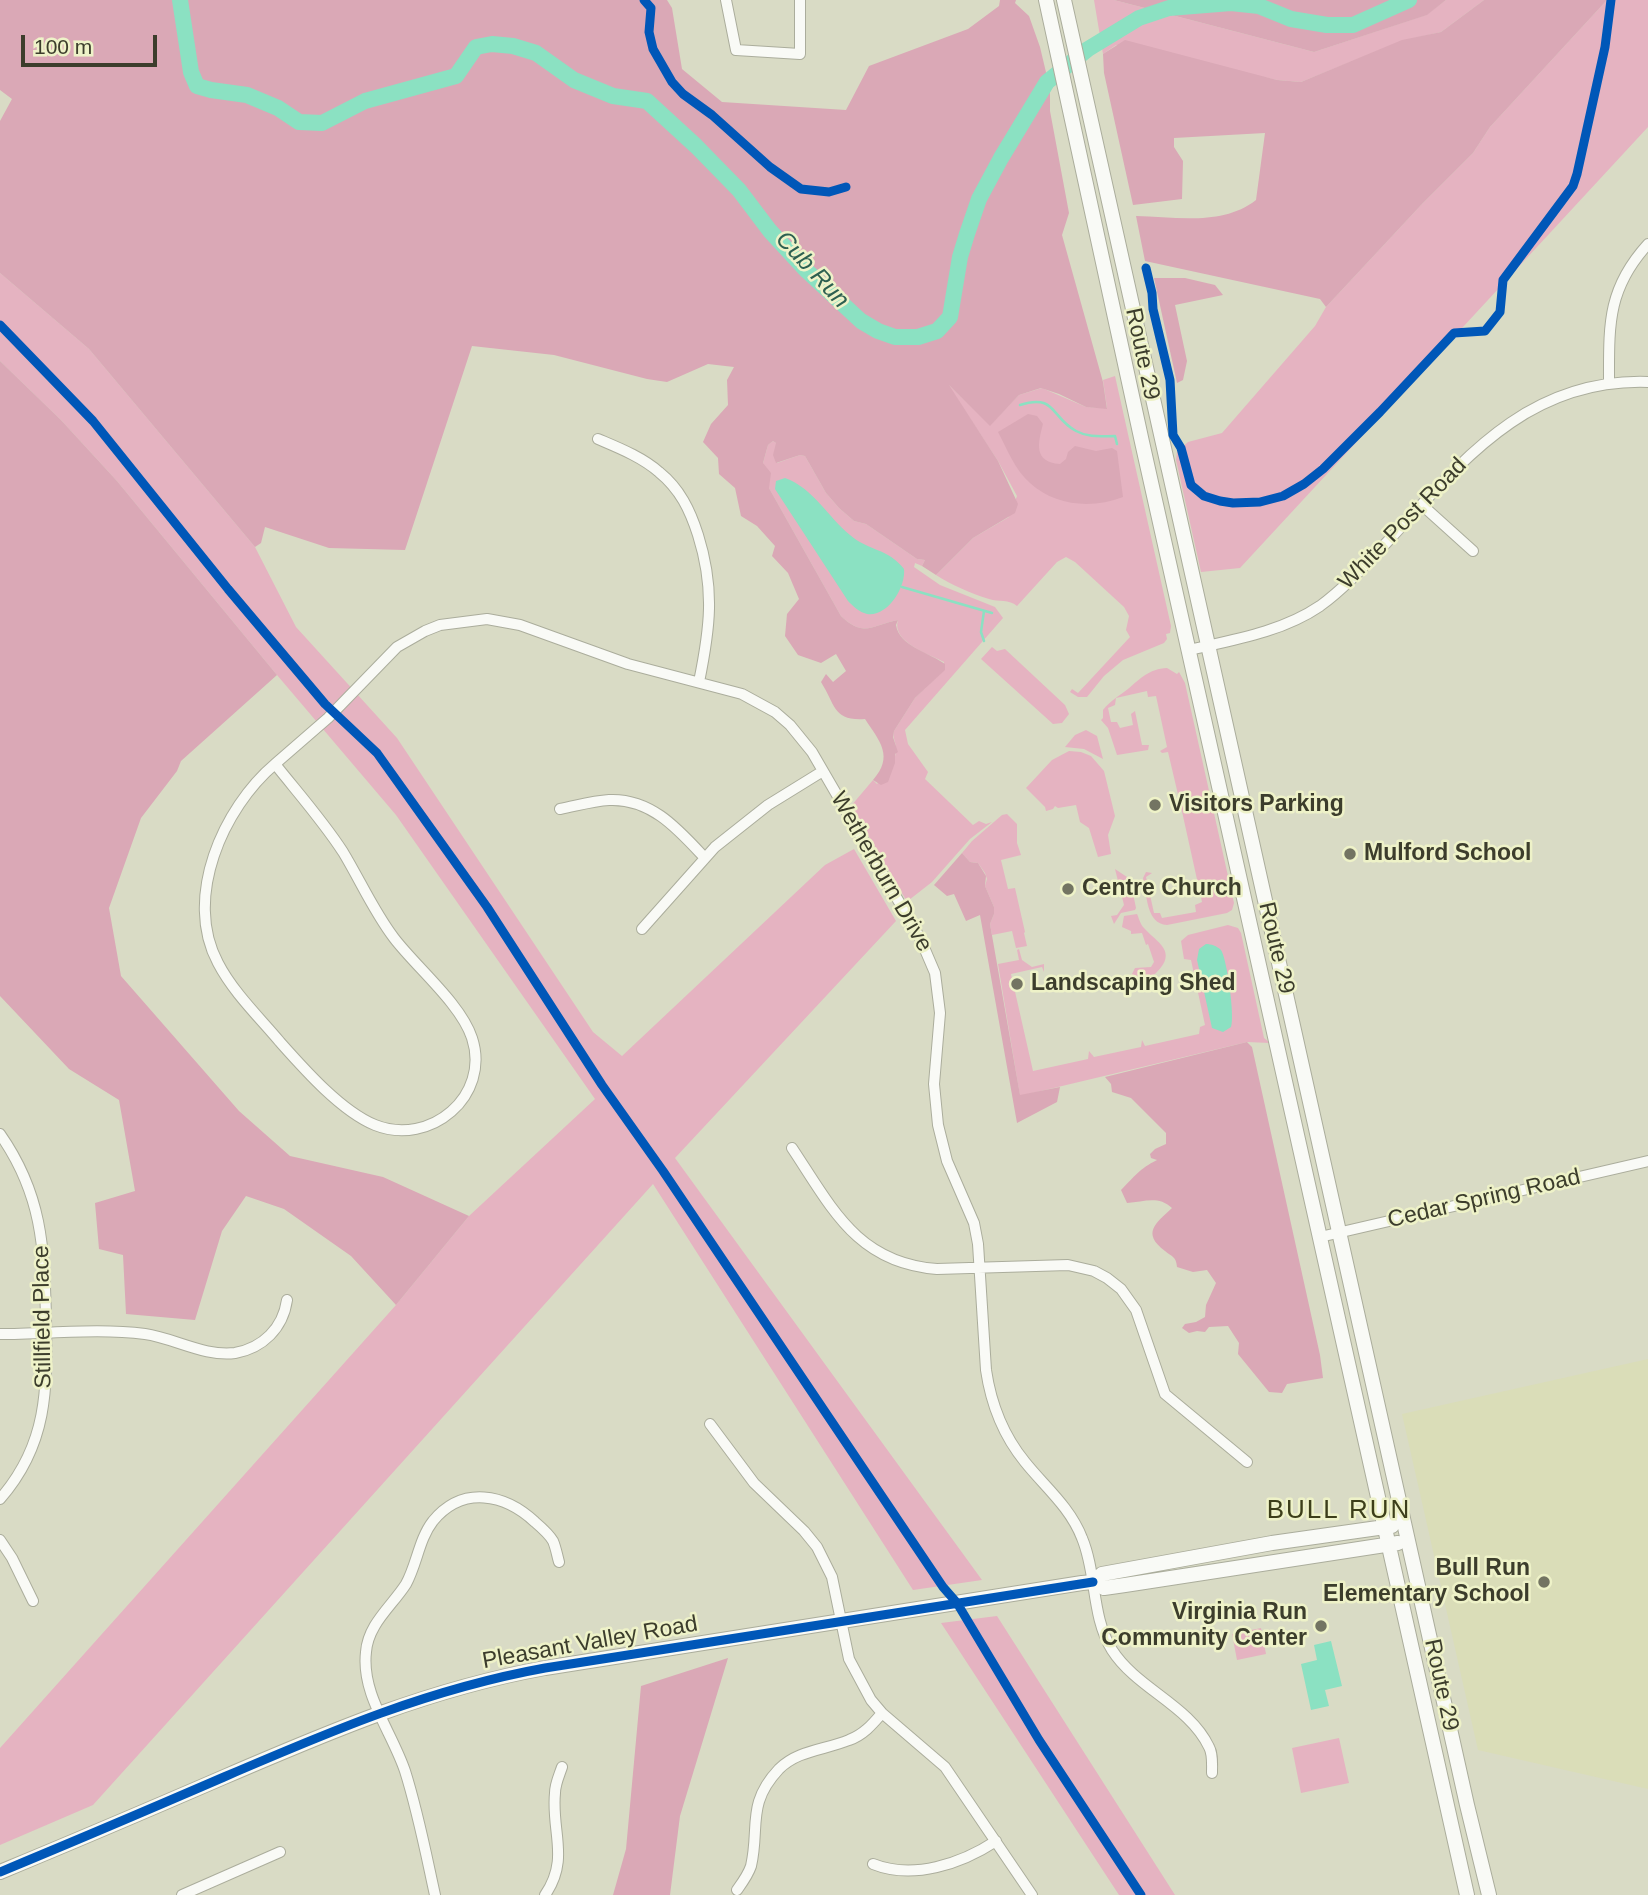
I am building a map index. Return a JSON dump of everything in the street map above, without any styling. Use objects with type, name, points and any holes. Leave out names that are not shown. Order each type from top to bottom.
[{"type":"main road","name":"Route 29","points":[[1046,0],[1467,1895]]},
{"type":"main road","name":"Route 29","points":[[1064,0],[1489,1895]]},
{"type":"main road","name":"Pleasant Valley Road","points":[[0,1872],[380,1712],[457,1688],[516,1674],[1093,1582],[1102,1574],[1272,1544],[1405,1525]]},
{"type":"main road","name":"Pleasant Valley Road","points":[[1093,1582],[1104,1588],[1409,1542]]},
{"type":"street","points":[[726,0],[736,51],[800,54],[800,0]]},
{"type":"street","points":[[1609,383],[1609,326],[1613,302],[1629,268],[1648,244]]},
{"type":"street","name":"White Post Road","points":[[1189,650],[1279,626],[1318,607],[1354,578],[1469,454],[1514,419],[1556,398],[1609,383],[1648,382]]},
{"type":"street","points":[[598,439],[656,469],[678,492],[691,514],[705,556],[710,593],[710,627],[699,682]]},
{"type":"street","points":[[1422,505],[1473,551]]},
{"type":"street","name":"Wetherburn Drive","points":[[275,764],[341,849],[393,936],[469,1029],[475,1055],[470,1087],[459,1105],[449,1115],[429,1126],[400,1131],[380,1127],[365,1120],[326,1090],[231,984],[214,956],[207,935],[205,901],[220,839],[240,801],[258,778],[328,718],[397,647],[425,631],[454,622],[486,619],[520,625],[628,664],[742,694],[775,712],[802,738],[920,938],[932,964],[939,992],[940,1013],[934,1084],[938,1125],[947,1161],[974,1223],[980,1268],[986,1370],[999,1421],[1016,1450],[1063,1505],[1077,1526],[1088,1555],[1101,1626],[1111,1648],[1129,1671],[1199,1730],[1210,1748],[1212,1773]]},
{"type":"street","points":[[642,929],[705,857],[768,805],[823,771]]},
{"type":"street","points":[[560,809],[608,800],[639,804],[666,818],[705,857]]},
{"type":"street","name":"Stillfield Place","points":[[0,1134],[23,1172],[41,1225],[46,1334],[43,1416],[27,1460],[0,1499]]},
{"type":"street","points":[[792,1148],[842,1223],[872,1249],[895,1261],[919,1268],[1068,1265],[1094,1271],[1107,1278],[1121,1289],[1136,1310],[1165,1394],[1247,1462]]},
{"type":"street","name":"Cedar Spring Road","points":[[1320,1237],[1648,1161]]},
{"type":"street","points":[[0,1335],[141,1334],[167,1338],[211,1351],[233,1353],[259,1345],[276,1330],[285,1314],[287,1300]]},
{"type":"street","points":[[710,1424],[754,1483],[817,1547],[832,1577],[840,1622],[854,1670],[871,1700],[882,1713],[945,1767],[1032,1895]]},
{"type":"street","points":[[435,1895],[405,1771],[372,1695],[365,1666],[368,1639],[378,1620],[407,1582],[425,1535],[440,1514],[454,1504],[483,1497],[506,1501],[526,1513],[550,1537],[559,1562]]},
{"type":"street","points":[[0,1540],[33,1601]]},
{"type":"street","points":[[737,1890],[751,1866],[757,1805],[772,1777],[783,1765],[800,1755],[857,1737],[872,1726],[882,1713]]},
{"type":"street","points":[[545,1895],[559,1864],[554,1796],[562,1767]]},
{"type":"street","points":[[873,1864],[897,1871],[954,1863],[996,1841]]},
{"type":"street","points":[[182,1895],[280,1852]]},
{"type":"shaded area","points":[[0,0],[667,0],[672,8],[682,69],[722,102],[846,110],[869,66],[968,29],[999,6],[1000,0],[1016,0],[1015,3],[1029,16],[1050,89],[1050,111],[1069,213],[1062,235],[1103,382],[1107,409],[1086,407],[1041,388],[1019,395],[990,426],[949,385],[998,461],[1018,504],[1015,513],[973,538],[936,575],[922,566],[925,560],[917,559],[866,524],[854,521],[839,508],[826,493],[805,456],[800,455],[776,463],[773,455],[776,443],[773,441],[768,445],[763,463],[771,473],[769,488],[841,616],[856,627],[862,628],[898,620],[898,632],[909,644],[945,664],[945,670],[915,698],[894,731],[893,737],[898,752],[895,754],[895,763],[888,782],[881,785],[873,780],[883,764],[884,756],[880,742],[865,719],[841,714],[821,682],[826,674],[833,682],[846,671],[836,654],[821,663],[798,655],[785,636],[787,614],[799,599],[788,573],[772,556],[775,546],[757,526],[741,516],[735,488],[719,474],[718,458],[703,442],[711,424],[728,405],[727,380],[734,367],[708,364],[667,382],[554,355],[472,346],[405,550],[329,548],[265,527],[261,543],[255,547],[89,349],[0,273],[0,121],[12,99],[0,90]]},
{"type":"shaded area","points":[[1094,0],[1114,0],[1314,52],[1426,15],[1446,0],[1484,0],[1441,32],[1402,41],[1301,82],[1277,80],[1116,45],[1103,54]]},
{"type":"shaded area","points":[[1114,0],[1446,0],[1427,15],[1314,52]]},
{"type":"shaded area","points":[[1484,0],[1607,0],[1490,127],[1473,153],[1326,307],[1320,299],[1145,261],[1136,216],[1214,217],[1229,214],[1256,200],[1265,133],[1174,138],[1174,147],[1183,161],[1182,199],[1133,205],[1104,73],[1103,54],[1125,40],[1277,80],[1301,82],[1402,40],[1441,32]]},
{"type":"shaded area","points":[[1607,0],[1648,0],[1648,127],[1240,568],[1201,572],[1176,460],[1177,452],[1188,442],[1222,433],[1315,326],[1326,307],[1473,153],[1490,127]]},
{"type":"shaded area","points":[[0,273],[89,349],[255,547],[296,627],[397,738],[593,1032],[622,1056],[825,865],[854,849],[896,921],[675,1158],[982,1580],[913,1590],[653,1184],[93,1805],[0,1845],[0,1748],[396,1305],[469,1216],[595,1099],[396,815],[117,481],[61,420],[0,361]]},
{"type":"shaded area","points":[[1154,278],[1185,278],[1215,285],[1223,295],[1175,305],[1187,361],[1183,380],[1177,383]]},
{"type":"shaded area","points":[[0,361],[61,420],[117,481],[277,675],[181,761],[177,771],[141,818],[109,908],[121,976],[239,1111],[290,1156],[383,1177],[469,1216],[396,1305],[351,1256],[284,1209],[246,1196],[222,1231],[195,1320],[126,1314],[123,1255],[99,1249],[95,1203],[135,1191],[119,1100],[69,1069],[0,996]]},
{"type":"shaded area","points":[[1115,376],[1171,626],[1164,643],[1123,660],[1104,676],[1087,697],[1078,697],[1070,692],[1072,689],[1078,693],[1130,637],[1126,630],[1129,616],[1124,607],[1075,562],[1066,557],[1057,562],[1017,606],[1011,602],[975,594],[936,575],[973,538],[1009,517],[1017,496],[998,461],[946,382],[990,425],[1019,395],[1042,388],[1086,407],[1107,408],[1103,380]]},
{"type":"shaded area","points":[[1028,414],[1037,416],[1043,424],[1039,444],[1045,460],[1060,464],[1075,446],[1096,451],[1112,448],[1117,451],[1123,497],[1099,503],[1074,503],[1051,497],[1030,483],[1016,466],[998,432]]},
{"type":"shaded area","points":[[773,441],[776,443],[777,463],[800,455],[805,456],[826,493],[854,521],[866,524],[917,559],[925,560],[922,566],[915,563],[914,567],[940,585],[995,607],[1003,618],[905,730],[908,744],[928,772],[925,779],[973,825],[979,821],[986,824],[992,822],[970,839],[932,882],[909,900],[906,900],[851,806],[873,780],[877,784],[891,769],[896,748],[894,731],[915,698],[944,670],[944,662],[906,641],[897,628],[898,620],[862,628],[849,623],[841,616],[769,488],[763,463],[768,445]]},
{"type":"shaded area","points":[[785,478],[812,496],[850,535],[885,553],[904,569],[899,592],[882,611],[867,614],[848,601],[775,489],[776,481]]},
{"type":"shaded area","points":[[992,647],[997,651],[1005,649],[1065,705],[1069,714],[1062,723],[1053,724],[981,659]]},
{"type":"shaded area","points":[[1167,668],[1177,674],[1179,672],[1185,683],[1234,903],[1232,910],[1227,913],[1167,925],[1160,923],[1151,914],[1143,878],[1146,872],[1152,873],[1146,877],[1154,913],[1160,913],[1162,918],[1196,912],[1195,905],[1202,902],[1181,807],[1173,807],[1180,803],[1168,752],[1160,751],[1167,747],[1156,696],[1148,697],[1147,691],[1116,698],[1150,672]]},
{"type":"shaded area","points":[[1116,698],[1115,705],[1108,708],[1111,722],[1117,722],[1120,728],[1133,725],[1131,714],[1135,711],[1142,745],[1149,745],[1148,750],[1117,755],[1108,728],[1101,720],[1106,707]]},
{"type":"shaded area","points":[[1086,730],[1097,736],[1103,759],[1084,749],[1065,747],[1075,735]]},
{"type":"shaded area","points":[[1069,751],[1091,756],[1104,771],[1115,816],[1108,835],[1111,854],[1098,857],[1089,828],[1080,822],[1076,805],[1058,808],[1055,806],[1046,811],[1026,788],[1052,760]]},
{"type":"shaded area","points":[[1007,814],[1017,824],[1017,843],[1021,855],[1001,860],[1008,889],[1015,888],[1025,932],[1027,946],[1016,948],[1012,931],[992,935],[990,924],[994,907],[985,886],[985,873],[978,863],[970,862],[962,853],[1002,815]]},
{"type":"shaded area","points":[[962,853],[970,862],[978,863],[986,876],[985,886],[994,907],[990,924],[1020,1095],[1060,1087],[1057,1102],[1017,1123],[980,915],[966,921],[954,894],[947,896],[934,885]]},
{"type":"shaded area","points":[[1115,869],[1130,879],[1136,908],[1121,913],[1114,924],[1111,916],[1117,915],[1124,905]]},
{"type":"shaded area","points":[[1137,914],[1143,926],[1163,948],[1166,959],[1153,975],[1144,978],[1131,976],[1135,968],[1151,967],[1154,962],[1148,944],[1146,945],[1142,933],[1131,934],[1131,931],[1122,927],[1124,916]]},
{"type":"shaded area","points":[[1228,925],[1238,928],[1241,933],[1264,1038],[1270,1043],[1247,1042],[1020,1096],[998,964],[1019,960],[1019,949],[1022,960],[1032,967],[1044,964],[1044,972],[1042,967],[1011,974],[1033,1071],[1088,1059],[1089,1051],[1094,1057],[1141,1047],[1142,1040],[1145,1046],[1199,1034],[1200,1027],[1205,1025],[1191,960],[1184,959],[1181,941],[1188,935]]},
{"type":"shaded area","points":[[1206,944],[1221,950],[1228,976],[1232,1021],[1231,1027],[1223,1032],[1212,1028],[1197,960],[1199,949]]},
{"type":"shaded area","points":[[1247,1042],[1252,1047],[1323,1378],[1287,1384],[1282,1393],[1269,1392],[1238,1354],[1239,1343],[1228,1326],[1209,1327],[1205,1332],[1189,1333],[1182,1328],[1185,1324],[1205,1317],[1206,1305],[1216,1283],[1207,1270],[1193,1272],[1177,1267],[1175,1259],[1154,1239],[1152,1233],[1156,1223],[1172,1208],[1156,1200],[1127,1203],[1121,1190],[1141,1170],[1157,1160],[1151,1158],[1150,1154],[1166,1144],[1166,1133],[1131,1098],[1112,1092],[1111,1084],[1105,1077]]},
{"type":"shaded area","name":"Bull Run Elementary School","points":[[1648,1359],[1648,1789],[1478,1750],[1402,1414]]},
{"type":"shaded area","points":[[997,1616],[1175,1895],[1119,1895],[941,1623]]},
{"type":"shaded area","points":[[1261,1628],[1266,1654],[1237,1660],[1232,1634]]},
{"type":"shaded area","points":[[1331,1641],[1342,1686],[1325,1690],[1329,1706],[1311,1710],[1301,1664],[1317,1660],[1314,1645]]},
{"type":"shaded area","points":[[728,1658],[680,1816],[670,1895],[613,1895],[626,1849],[641,1686]]},
{"type":"shaded area","points":[[1339,1738],[1349,1783],[1301,1793],[1292,1748]]},
{"type":"waterway","name":"Cub Run","points":[[180,0],[191,72],[197,86],[247,95],[278,108],[299,122],[322,123],[365,101],[456,76],[476,47],[492,44],[513,46],[536,53],[574,80],[613,96],[647,101],[739,190],[770,231],[807,271],[861,321],[895,337],[918,337],[937,331],[950,317],[960,257],[979,199],[1047,82],[1088,49],[1139,18],[1169,8],[1231,3],[1259,6],[1291,19],[1327,25],[1353,25],[1409,0]]},
{"type":"waterway","points":[[1020,405],[1040,402],[1076,431],[1090,436],[1115,436],[1117,444]]},
{"type":"waterway","points":[[902,587],[992,613]]},
{"type":"waterway","points":[[984,611],[981,632],[984,641]]},
{"type":"cycle path","points":[[644,0],[651,8],[649,32],[653,49],[672,82],[683,94],[712,115],[770,167],[801,189],[829,192],[846,187]]},
{"type":"cycle path","points":[[1146,268],[1170,380],[1173,435],[1181,448],[1191,485],[1204,496],[1233,503],[1260,502],[1283,496],[1304,484],[1323,469],[1380,412],[1454,333],[1485,331],[1500,312],[1503,280],[1573,186],[1605,47],[1611,0]]},
{"type":"cycle path","points":[[0,325],[93,421],[228,589],[325,704],[377,753],[487,907],[602,1085],[663,1171],[943,1587],[957,1603],[1039,1740],[1141,1895]]},
{"type":"cycle path","points":[[0,1872],[342,1728],[461,1687],[545,1668],[1093,1582]]},
{"type":"place","name":"Visitors Parking","points":[[1155,805]]},
{"type":"place","name":"Mulford School","points":[[1350,854]]},
{"type":"place","name":"Centre Church","points":[[1068,889]]},
{"type":"place","name":"Landscaping Shed","points":[[1017,984]]},
{"type":"place","name":"Bull Run Elementary School","points":[[1544,1582]]},
{"type":"place","name":"Virginia Run Community Center","points":[[1321,1626]]},
{"type":"district","name":"BULL RUN","points":[[1339,1511]]}]
